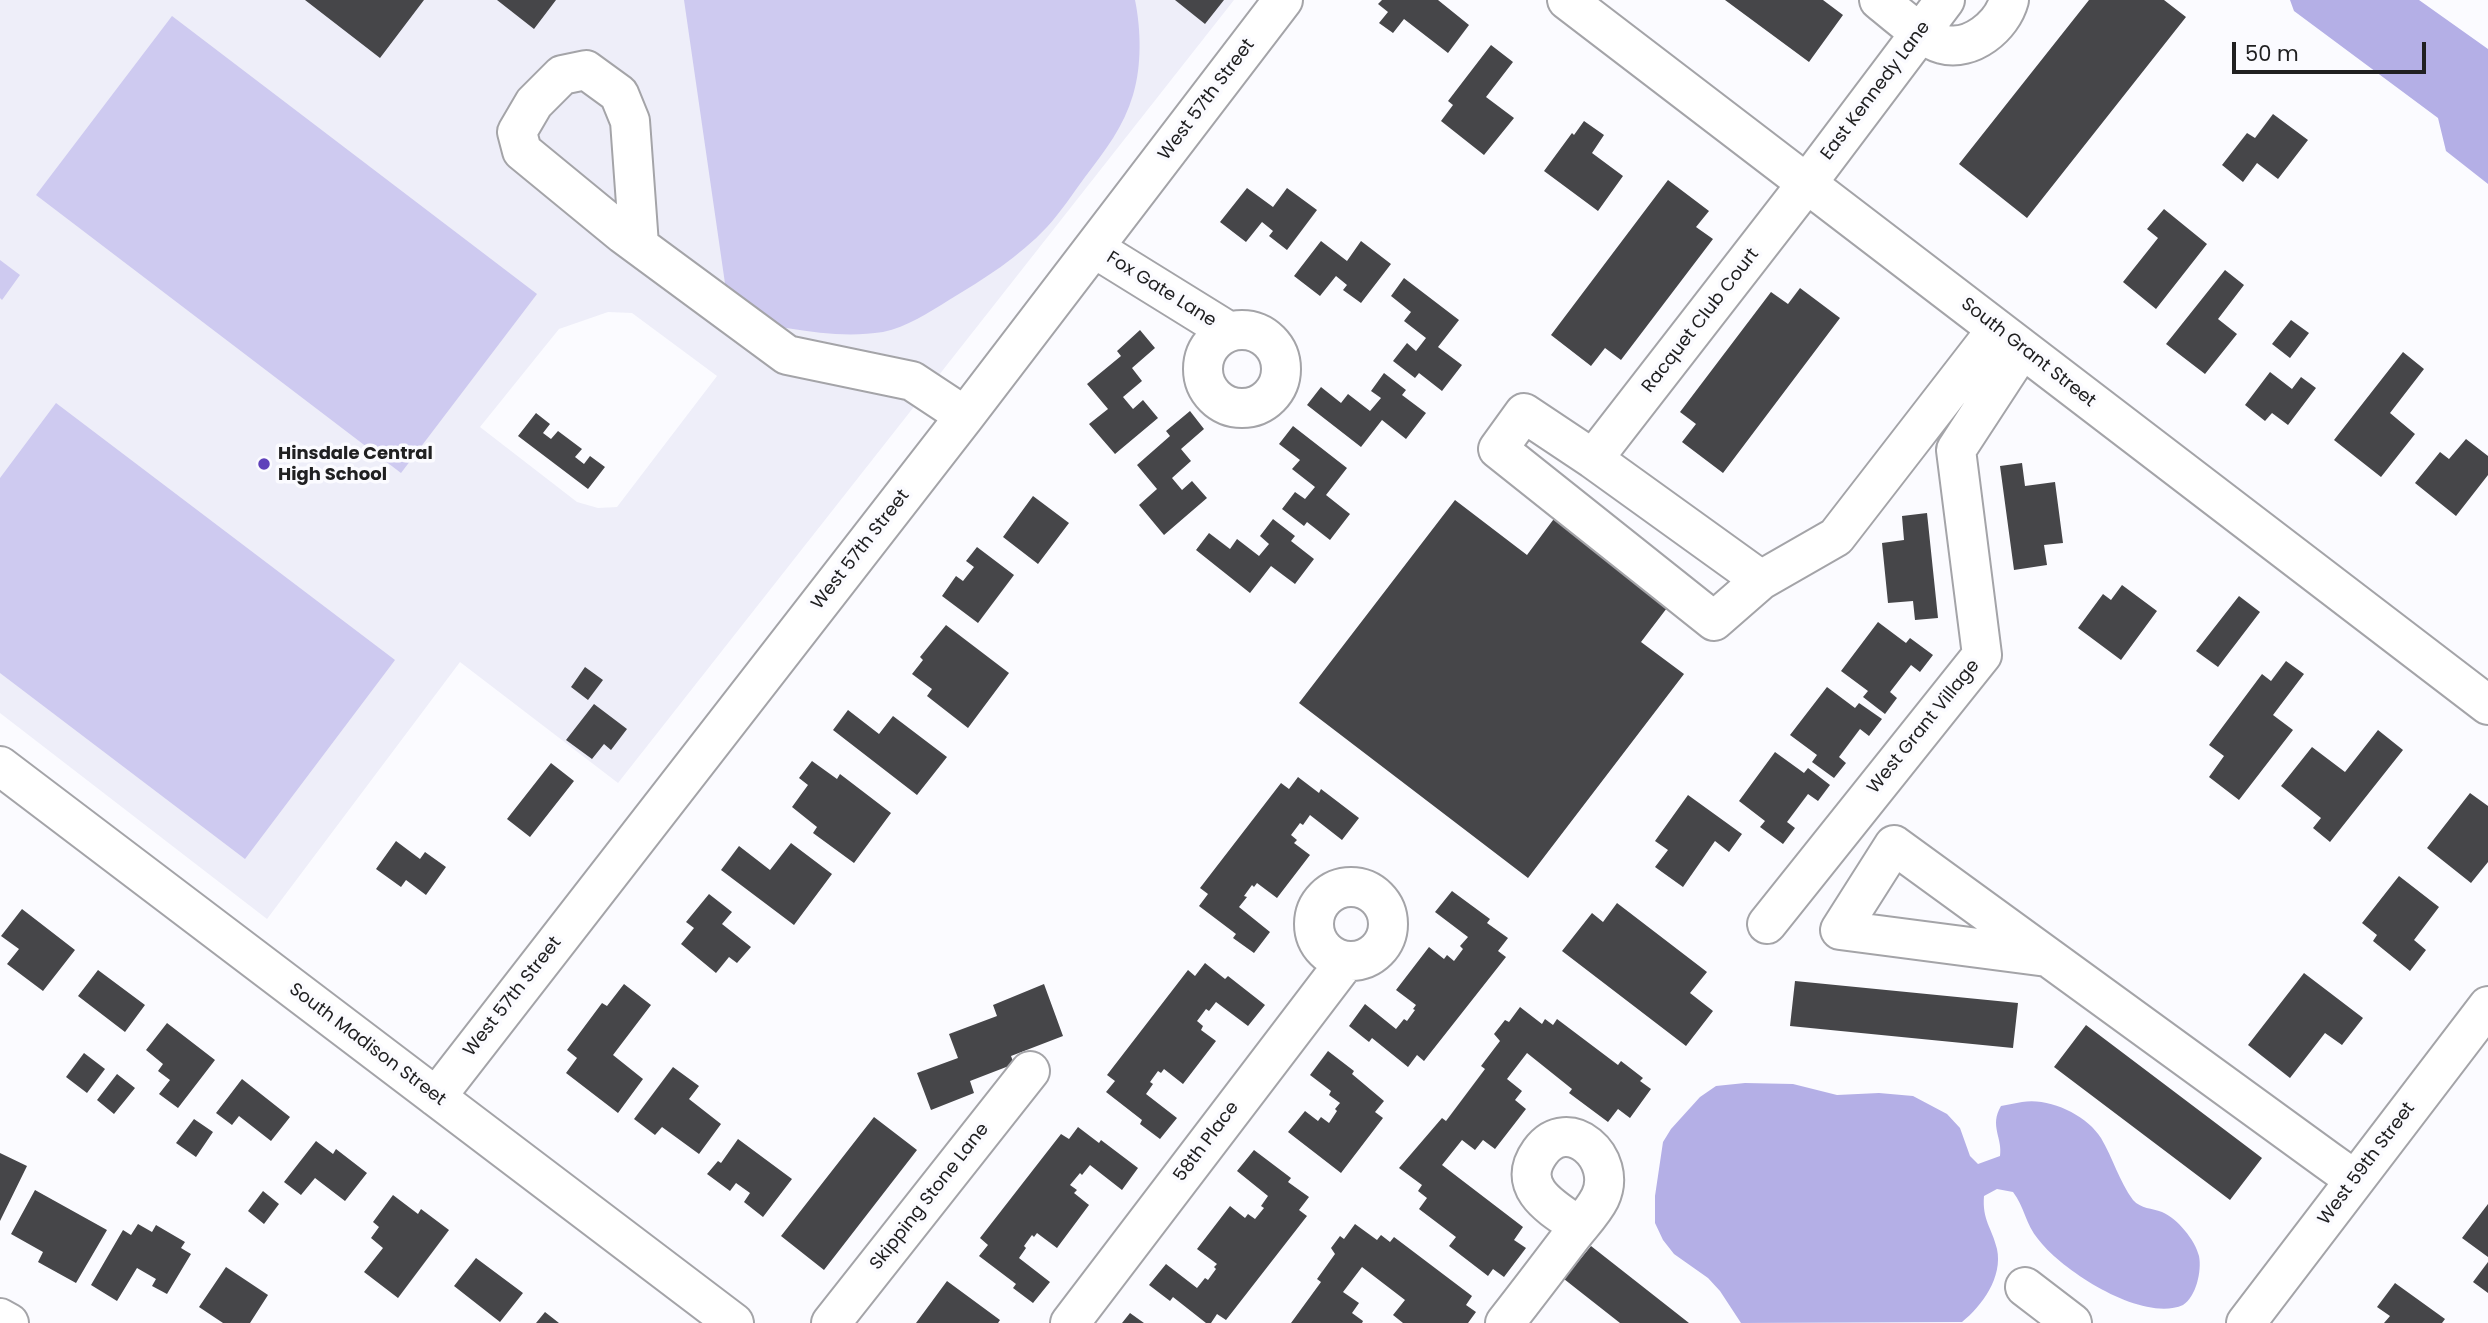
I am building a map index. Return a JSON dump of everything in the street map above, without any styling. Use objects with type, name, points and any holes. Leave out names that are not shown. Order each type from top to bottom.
[{"type":"street","name":"West 57th Street","points":[[436,1097],[965,416],[1283,0]]},
{"type":"street","name":"South Grant Street","points":[[1567,0],[2488,705]]},
{"type":"street","points":[[1879,0],[1920,32],[1942,44],[1961,44],[1982,36],[1998,24],[2009,0]]},
{"type":"street","name":"East Kennedy Lane","points":[[1808,182],[1945,0]]},
{"type":"street","name":"Racquet Club Court","points":[[1594,459],[1808,182]]},
{"type":"street","points":[[639,245],[787,355],[912,381],[965,416]]},
{"type":"street","name":"Fox Gate Lane","points":[[1094,248],[1228,331]]},
{"type":"street","points":[[1761,580],[1594,459],[1524,413],[1498,449],[1714,621],[1761,580],[1836,537],[2009,339]]},
{"type":"street","name":"West Grant Village","points":[[1767,924],[1982,655],[1956,450],[2009,339]]},
{"type":"street","name":"South Madison Street","points":[[0,766],[734,1323]]},
{"type":"street","points":[[2047,957],[1840,930],[1894,845],[2355,1180]]},
{"type":"street","name":"58th Place","points":[[1070,1323],[1345,962]]},
{"type":"street","name":"West 59th Street","points":[[2246,1323],[2488,1006]]},
{"type":"street","name":"Skipping Stone Lane","points":[[831,1323],[1030,1071]]},
{"type":"street","points":[[1519,1318],[1579,1226]]},
{"type":"street","points":[[2025,1287],[2072,1323]]},
{"type":"street","points":[[0,1318],[9,1323]]},
{"type":"shaded area","name":"Hinsdale Central High School","points":[[0,0],[1234,0],[618,783],[460,662],[267,919],[0,713]],"holes":[[[608,312],[632,313],[717,376],[617,507],[598,508],[577,502],[480,427],[559,329]]]},
{"type":"shaded area","points":[[684,0],[1135,0],[1139,35],[1136,84],[1129,106],[1107,148],[1047,227],[1001,267],[925,315],[892,330],[864,334],[825,333],[730,318]]},
{"type":"shaded area","points":[[2290,0],[2419,0],[2488,49],[2488,184],[2446,151],[2438,118],[2294,11]]},
{"type":"shaded area","points":[[172,16],[537,294],[401,473],[36,195]]},
{"type":"shaded area","points":[[0,260],[20,275],[2,300],[0,298]]},
{"type":"shaded area","points":[[56,403],[395,660],[245,859],[0,673],[0,478]]},
{"type":"shaded area","points":[[1745,1083],[1793,1084],[1837,1095],[1879,1093],[1913,1096],[1947,1114],[1960,1128],[1970,1156],[1978,1164],[2000,1156],[1996,1120],[2001,1106],[2044,1102],[2077,1115],[2101,1138],[2133,1200],[2143,1207],[2168,1215],[2190,1237],[2200,1262],[2195,1290],[2183,1305],[2166,1309],[2147,1307],[2104,1291],[2049,1252],[2034,1234],[2013,1192],[1997,1189],[1984,1196],[1984,1204],[1997,1249],[1997,1270],[1989,1290],[1977,1308],[1962,1322],[1741,1323],[1708,1278],[1674,1254],[1663,1240],[1655,1223],[1655,1196],[1663,1142],[1671,1129],[1700,1097],[1716,1086]]},
{"type":"building","points":[[305,0],[424,0],[380,58]]},
{"type":"building","points":[[497,0],[556,0],[534,29]]},
{"type":"building","points":[[1175,0],[1224,0],[1205,24]]},
{"type":"building","points":[[1382,0],[1438,0],[1469,25],[1448,53],[1404,19],[1393,33],[1379,23],[1388,12],[1378,4]]},
{"type":"building","points":[[1725,0],[1823,0],[1843,15],[1809,62]]},
{"type":"building","points":[[2089,0],[2164,0],[2186,17],[2027,218],[1959,164]]},
{"type":"building","points":[[1491,45],[1513,62],[1486,97],[1514,118],[1484,155],[1441,121],[1453,105],[1448,101]]},
{"type":"building","points":[[2273,114],[2308,140],[2278,179],[2257,163],[2243,182],[2222,165],[2247,133],[2255,138]]},
{"type":"building","points":[[1584,121],[1604,135],[1592,153],[1623,176],[1598,211],[1544,171]]},
{"type":"building","points":[[1668,180],[1709,211],[1696,227],[1713,239],[1621,360],[1605,348],[1591,366],[1551,335]]},
{"type":"building","points":[[1247,188],[1273,207],[1287,188],[1317,210],[1287,250],[1269,236],[1273,231],[1262,222],[1246,242],[1220,222]]},
{"type":"building","points":[[2164,209],[2207,244],[2156,309],[2123,282],[2158,238],[2147,229]]},
{"type":"building","points":[[1321,241],[1347,261],[1361,241],[1391,264],[1361,303],[1343,290],[1347,285],[1336,276],[1320,296],[1294,276]]},
{"type":"building","points":[[2225,270],[2244,285],[2218,319],[2237,334],[2205,374],[2166,344]]},
{"type":"building","points":[[1404,278],[1459,320],[1438,347],[1462,365],[1442,391],[1419,373],[1415,378],[1393,361],[1407,343],[1416,351],[1426,338],[1404,321],[1411,312],[1391,296]]},
{"type":"building","points":[[1800,288],[1840,318],[1723,473],[1682,442],[1696,424],[1680,412],[1771,292],[1788,304]]},
{"type":"building","points":[[2291,320],[2309,333],[2290,358],[2272,344]]},
{"type":"building","points":[[1140,330],[1155,348],[1132,368],[1142,381],[1123,397],[1133,409],[1143,400],[1158,418],[1115,454],[1089,424],[1108,409],[1087,384],[1121,356],[1117,351]]},
{"type":"building","points":[[2403,352],[2424,369],[2390,413],[2415,434],[2381,477],[2334,440]]},
{"type":"building","points":[[2270,372],[2292,389],[2301,377],[2316,388],[2288,425],[2272,413],[2265,421],[2245,405]]},
{"type":"building","points":[[1384,373],[1406,390],[1402,395],[1426,413],[1406,439],[1382,420],[1361,447],[1307,405],[1321,387],[1341,403],[1348,394],[1370,411],[1381,398],[1371,391]]},
{"type":"building","points":[[1190,411],[1204,429],[1181,449],[1191,461],[1172,478],[1182,490],[1192,481],[1207,498],[1164,535],[1139,505],[1157,489],[1137,465],[1170,436],[1166,431]]},
{"type":"building","points":[[536,413],[550,424],[543,433],[551,439],[558,431],[582,449],[575,457],[584,464],[590,456],[605,467],[588,489],[518,436]]},
{"type":"building","points":[[1293,426],[1347,468],[1326,495],[1350,514],[1330,540],[1307,522],[1304,526],[1282,509],[1295,492],[1305,499],[1315,487],[1292,469],[1300,460],[1279,444]]},
{"type":"building","points":[[2466,439],[2488,456],[2488,475],[2456,516],[2415,483],[2440,452],[2449,459]]},
{"type":"building","points":[[2022,463],[2025,486],[2055,482],[2063,543],[2044,545],[2047,565],[2014,570],[2000,466]]},
{"type":"building","points":[[1033,496],[1069,523],[1038,564],[1003,537]]},
{"type":"building","points":[[1455,500],[1527,555],[1556,516],[1670,604],[1641,642],[1684,674],[1528,878],[1299,703]]},
{"type":"building","points":[[1927,513],[1938,618],[1915,620],[1913,601],[1888,603],[1882,543],[1904,540],[1902,516]]},
{"type":"building","points":[[1273,519],[1295,536],[1291,541],[1314,559],[1295,584],[1271,566],[1250,593],[1196,550],[1209,533],[1230,549],[1237,539],[1259,556],[1269,544],[1260,536]]},
{"type":"building","points":[[977,547],[1014,575],[978,623],[942,596],[956,576],[963,581],[974,567],[966,561]]},
{"type":"building","points":[[2122,585],[2157,611],[2121,660],[2078,628],[2103,594],[2111,600]]},
{"type":"building","points":[[2239,596],[2260,612],[2218,667],[2196,651]]},
{"type":"building","points":[[1878,622],[1906,643],[1910,638],[1933,655],[1920,672],[1911,665],[1890,692],[1897,698],[1885,714],[1863,697],[1868,691],[1841,671]]},
{"type":"building","points":[[946,625],[1009,673],[968,728],[927,696],[932,689],[912,674],[923,660],[920,657]]},
{"type":"building","points":[[2286,661],[2304,674],[2273,715],[2293,730],[2239,800],[2209,777],[2224,756],[2209,745],[2262,674],[2271,681]]},
{"type":"building","points":[[585,667],[603,680],[588,700],[571,687]]},
{"type":"building","points":[[1827,687],[1855,708],[1859,703],[1882,719],[1869,736],[1860,729],[1839,757],[1846,763],[1834,778],[1812,762],[1817,755],[1790,735]]},
{"type":"building","points":[[594,704],[627,729],[611,750],[604,744],[592,759],[566,740]]},
{"type":"building","points":[[848,710],[879,734],[893,716],[947,757],[917,795],[833,730]]},
{"type":"building","points":[[2378,730],[2403,750],[2330,842],[2313,828],[2321,818],[2281,786],[2312,747],[2345,772]]},
{"type":"building","points":[[1775,752],[1804,773],[1808,768],[1830,785],[1818,801],[1808,794],[1787,822],[1795,828],[1783,844],[1760,827],[1765,821],[1739,801]]},
{"type":"building","points":[[812,761],[837,779],[840,774],[891,813],[854,863],[813,833],[817,827],[792,807],[808,785],[799,778]]},
{"type":"building","points":[[551,763],[574,781],[530,837],[507,819]]},
{"type":"building","points":[[1298,777],[1319,793],[1321,789],[1359,818],[1342,840],[1310,815],[1303,825],[1300,823],[1291,835],[1297,840],[1294,843],[1310,855],[1277,898],[1257,883],[1254,887],[1252,885],[1239,907],[1270,932],[1254,953],[1233,938],[1236,934],[1199,906],[1208,894],[1200,888],[1281,783],[1289,789]]},
{"type":"building","points":[[2470,793],[2488,806],[2488,862],[2471,883],[2427,848]]},
{"type":"building","points":[[1688,795],[1742,834],[1729,852],[1715,841],[1683,887],[1655,867],[1668,850],[1655,841]]},
{"type":"building","points":[[396,841],[420,859],[425,852],[446,867],[426,895],[406,880],[401,887],[376,869]]},
{"type":"building","points":[[791,843],[832,874],[794,925],[721,870],[739,846],[770,870]]},
{"type":"building","points":[[2399,876],[2439,907],[2414,940],[2426,950],[2410,971],[2373,941],[2377,935],[2362,923]]},
{"type":"building","points":[[1452,891],[1490,919],[1487,923],[1508,938],[1498,951],[1506,957],[1424,1061],[1417,1055],[1408,1067],[1372,1038],[1369,1042],[1349,1026],[1365,1004],[1396,1029],[1404,1019],[1407,1021],[1416,1005],[1396,990],[1429,947],[1444,959],[1447,955],[1454,961],[1463,949],[1460,946],[1468,937],[1435,912]]},
{"type":"building","points":[[709,894],[732,912],[722,924],[751,947],[737,963],[729,957],[716,973],[681,944],[694,928],[686,922]]},
{"type":"building","points":[[1617,903],[1707,972],[1690,993],[1713,1011],[1686,1046],[1562,951],[1592,913],[1603,922]]},
{"type":"building","points":[[22,909],[75,950],[43,991],[7,964],[19,949],[1,936]]},
{"type":"building","points":[[1205,963],[1225,979],[1228,976],[1265,1005],[1248,1026],[1216,1002],[1209,1011],[1206,1009],[1197,1021],[1203,1026],[1201,1030],[1216,1041],[1183,1084],[1164,1069],[1161,1073],[1158,1071],[1150,1082],[1153,1084],[1146,1094],[1177,1118],[1160,1139],[1140,1124],[1142,1120],[1106,1092],[1115,1081],[1107,1075],[1188,970],[1195,976]]},
{"type":"building","points":[[98,970],[145,1005],[125,1032],[78,996]]},
{"type":"building","points":[[2304,973],[2363,1018],[2342,1045],[2325,1033],[2290,1078],[2248,1045]]},
{"type":"building","points":[[1795,981],[2018,1003],[2013,1048],[1790,1026]]},
{"type":"building","points":[[624,984],[651,1005],[613,1055],[643,1079],[618,1113],[566,1073],[577,1058],[567,1050],[602,1003],[607,1006]]},
{"type":"building","points":[[1044,984],[1063,1036],[1011,1056],[1014,1064],[970,1081],[974,1093],[931,1110],[917,1073],[958,1058],[949,1034],[997,1016],[993,1005]]},
{"type":"building","points":[[1520,1007],[1542,1024],[1545,1019],[1553,1025],[1557,1019],[1618,1065],[1621,1061],[1643,1078],[1640,1081],[1651,1089],[1630,1118],[1618,1109],[1608,1122],[1569,1093],[1572,1089],[1527,1053],[1507,1079],[1522,1091],[1515,1100],[1526,1109],[1495,1149],[1483,1140],[1475,1150],[1462,1140],[1442,1165],[1523,1227],[1514,1240],[1526,1248],[1504,1277],[1493,1269],[1488,1276],[1449,1246],[1456,1237],[1419,1209],[1427,1198],[1418,1191],[1422,1185],[1399,1168],[1442,1118],[1446,1121],[1485,1069],[1481,1066],[1500,1041],[1494,1034],[1505,1020],[1509,1022]]},
{"type":"building","points":[[167,1023],[215,1060],[178,1108],[159,1094],[170,1080],[158,1071],[163,1064],[146,1050]]},
{"type":"building","points":[[2086,1025],[2262,1158],[2230,1200],[2054,1067]]},
{"type":"building","points":[[1328,1051],[1354,1071],[1352,1074],[1384,1101],[1375,1112],[1383,1118],[1341,1173],[1288,1132],[1305,1111],[1318,1121],[1321,1117],[1329,1123],[1337,1111],[1335,1109],[1340,1103],[1329,1095],[1331,1091],[1310,1075]]},
{"type":"building","points":[[84,1053],[105,1069],[87,1093],[66,1077]]},
{"type":"building","points":[[673,1067],[699,1086],[689,1099],[721,1124],[699,1154],[662,1127],[655,1135],[634,1119]]},
{"type":"building","points":[[117,1074],[135,1088],[114,1114],[97,1100]]},
{"type":"building","points":[[242,1079],[290,1117],[271,1141],[239,1116],[232,1125],[216,1113]]},
{"type":"building","points":[[874,1117],[917,1150],[824,1270],[781,1236]]},
{"type":"building","points":[[194,1119],[213,1132],[196,1157],[176,1143]]},
{"type":"building","points":[[1078,1127],[1099,1143],[1101,1140],[1138,1168],[1122,1190],[1090,1165],[1070,1185],[1077,1190],[1074,1193],[1089,1205],[1057,1248],[1037,1233],[1034,1237],[1032,1235],[1024,1246],[1026,1248],[1019,1258],[1050,1282],[1033,1303],[1013,1288],[1016,1284],[979,1256],[988,1245],[980,1238],[1061,1134],[1069,1139]]},
{"type":"building","points":[[738,1139],[792,1179],[763,1217],[744,1202],[750,1193],[736,1183],[730,1191],[707,1174],[718,1161],[721,1163]]},
{"type":"building","points":[[316,1141],[333,1154],[336,1149],[367,1173],[345,1201],[315,1178],[301,1195],[284,1182]]},
{"type":"building","points":[[1254,1150],[1291,1178],[1288,1182],[1309,1197],[1299,1210],[1307,1216],[1226,1320],[1217,1314],[1211,1323],[1206,1323],[1173,1297],[1170,1301],[1149,1285],[1166,1264],[1197,1288],[1205,1278],[1208,1280],[1217,1264],[1197,1249],[1230,1206],[1245,1218],[1248,1214],[1255,1219],[1264,1208],[1261,1206],[1268,1196],[1237,1171]]},
{"type":"building","points":[[0,1153],[27,1166],[0,1221]]},
{"type":"building","points":[[35,1190],[107,1230],[76,1283],[38,1262],[43,1252],[11,1234]]},
{"type":"building","points":[[263,1191],[279,1204],[264,1224],[248,1211]]},
{"type":"building","points":[[393,1195],[418,1214],[421,1209],[449,1230],[398,1298],[364,1272],[383,1248],[371,1238],[379,1227],[373,1222]]},
{"type":"building","points":[[2488,1204],[2488,1257],[2462,1238]]},
{"type":"building","points":[[138,1224],[152,1232],[156,1225],[185,1242],[181,1248],[191,1254],[167,1294],[152,1286],[156,1279],[137,1268],[117,1301],[91,1285],[123,1230],[131,1235]]},
{"type":"building","points":[[1355,1224],[1377,1240],[1381,1235],[1390,1242],[1394,1237],[1472,1296],[1466,1305],[1476,1312],[1468,1323],[1403,1323],[1393,1315],[1405,1300],[1362,1267],[1343,1292],[1359,1303],[1352,1313],[1363,1321],[1362,1323],[1291,1323],[1321,1282],[1317,1279],[1335,1254],[1331,1248],[1340,1236],[1344,1239]]},
{"type":"building","points":[[1591,1246],[1689,1323],[1620,1323],[1564,1279]]},
{"type":"building","points":[[476,1258],[523,1293],[500,1322],[454,1286]]},
{"type":"building","points":[[2488,1262],[2488,1293],[2473,1282]]},
{"type":"building","points":[[226,1267],[268,1295],[250,1323],[223,1323],[199,1307]]},
{"type":"building","points":[[947,1281],[1000,1320],[998,1323],[916,1323]]},
{"type":"building","points":[[2395,1283],[2445,1319],[2442,1323],[2384,1323],[2390,1316],[2377,1307]]},
{"type":"building","points":[[545,1312],[559,1323],[536,1323]]},
{"type":"building","points":[[1130,1313],[1144,1323],[1122,1323]]},
{"type":"place","name":"Hinsdale Central High School","points":[[264,464]]}]
